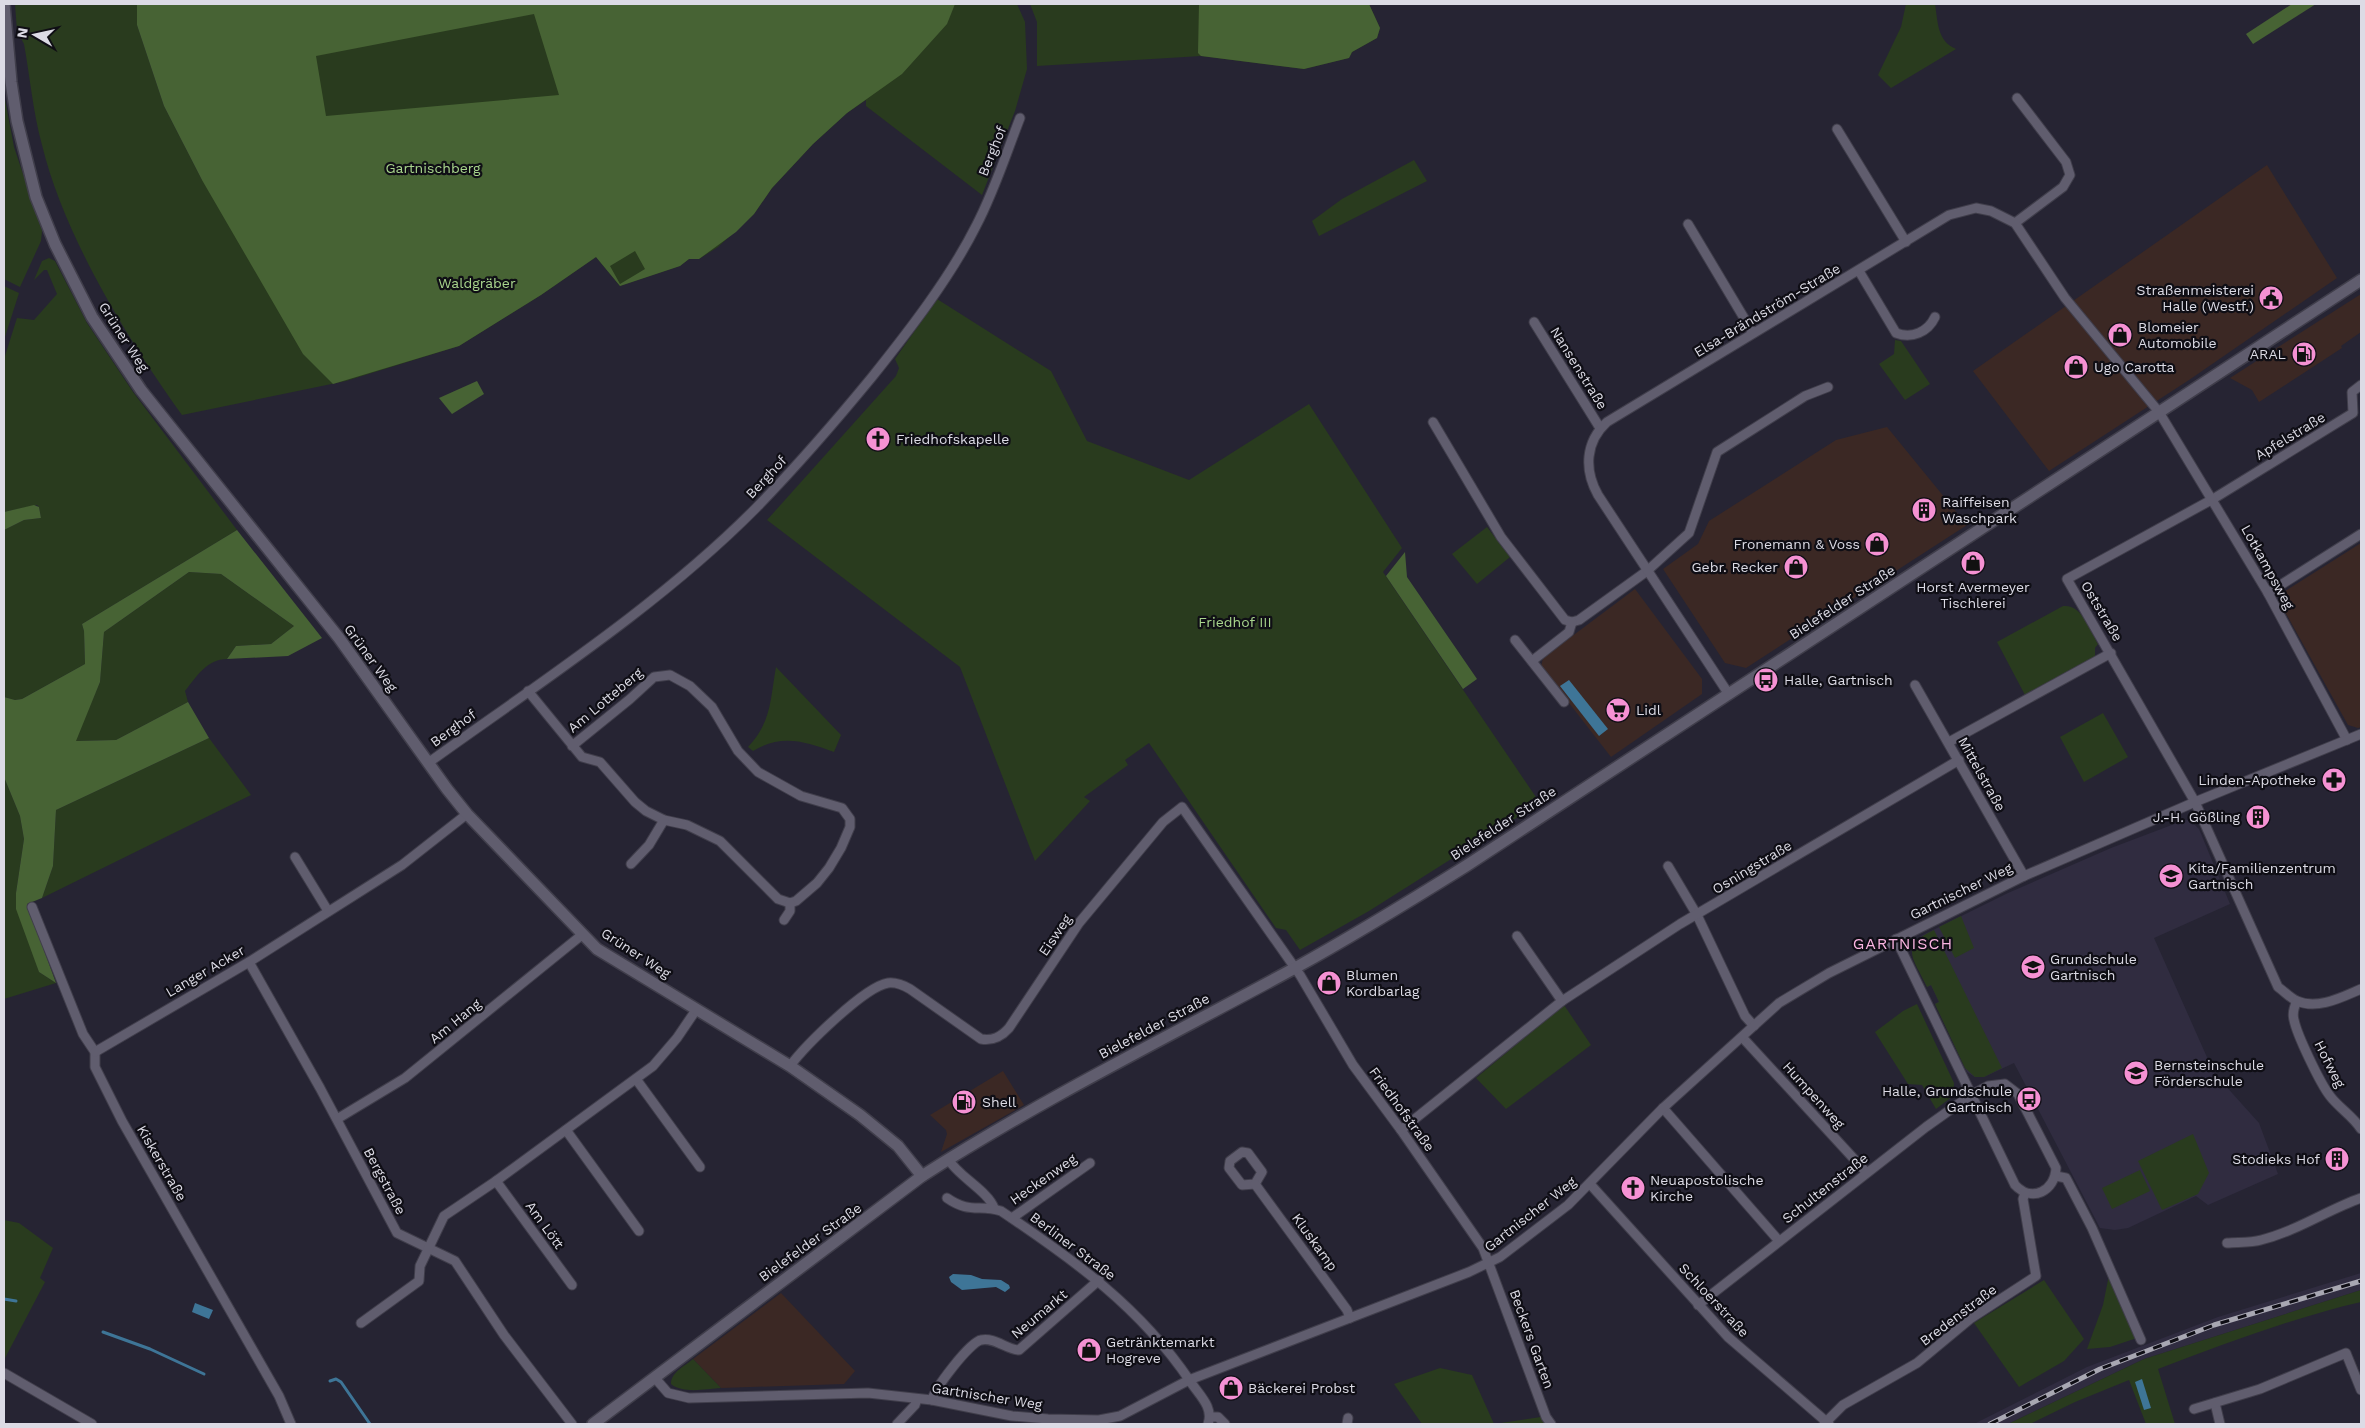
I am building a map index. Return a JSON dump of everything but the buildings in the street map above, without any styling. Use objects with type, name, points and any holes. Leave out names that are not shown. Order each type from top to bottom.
[{"type":"street","name":"Grüner Weg","points":[[4,4],[12,91],[17,121],[36,197],[55,244],[92,317],[141,390],[339,638],[467,814],[598,949],[790,1066],[860,1115],[898,1146],[922,1176]]},
{"type":"street","points":[[2015,223],[2063,187],[2070,175],[2066,162],[2016,98]]},
{"type":"street","name":"Berghof","points":[[428,762],[628,617],[688,570],[756,509],[824,435],[904,336],[941,283],[971,235],[987,202],[1020,118]]},
{"type":"street","points":[[1837,129],[1906,242]]},
{"type":"street","name":"Elsa-Brändström-Straße","points":[[1600,428],[1949,215],[1962,210],[1976,208],[1991,211],[2015,223],[2065,298],[2159,412]]},
{"type":"street","points":[[1688,224],[1753,333]]},
{"type":"street","points":[[1859,271],[1896,334],[1906,337],[1914,335],[1931,324],[1934,317]]},
{"type":"street","name":"Bielefelder Straße","points":[[594,1424],[922,1176],[948,1159],[1038,1106],[1370,926],[1466,866],[2361,280]]},
{"type":"street","name":"Nansenstraße","points":[[1534,322],[1600,428]]},
{"type":"street","name":"Apfelstraße","points":[[2213,499],[2353,413],[2352,392],[2361,385]]},
{"type":"street","points":[[1433,422],[1501,537],[1565,620],[1572,622],[1579,620],[1647,571],[1689,533],[1717,452],[1806,396],[1828,387]]},
{"type":"street","name":"Lotkampsweg","points":[[2159,412],[2268,593],[2346,740]]},
{"type":"street","points":[[1600,428],[1594,438],[1588,460],[1592,484],[1728,694]]},
{"type":"street","name":"Oststraße","points":[[2195,802],[2068,579],[2213,499]]},
{"type":"street","points":[[2268,593],[2361,534]]},
{"type":"street","points":[[1532,661],[1569,632],[1572,622]]},
{"type":"street","points":[[1515,640],[1564,702]]},
{"type":"street","points":[[1949,742],[2111,653]]},
{"type":"street","name":"Am Lotteberg","points":[[528,691],[572,746],[582,757],[600,762],[635,802],[646,811],[664,820],[687,825],[720,841],[740,859],[778,900],[790,903],[802,896],[829,868],[847,836],[850,820],[842,808],[801,796],[772,782],[758,772],[738,751],[712,707],[690,686],[670,675],[654,676],[630,699],[572,746]]},
{"type":"street","name":"Mittelstraße","points":[[1916,685],[2024,876]]},
{"type":"street","name":"Gartnischer Weg","points":[[655,1378],[668,1393],[689,1398],[868,1393],[932,1400],[1010,1420],[1083,1420],[1120,1416],[1189,1380],[1489,1263],[1568,1205],[1663,1108],[1754,1026],[1788,998],[1829,972],[2024,876],[2195,802],[2361,734]]},
{"type":"street","name":"Osningstraße","points":[[1401,1130],[1562,1001],[1680,924],[1959,760]]},
{"type":"street","points":[[2195,802],[2278,987],[2297,1001],[2312,1004],[2327,1002],[2361,989]]},
{"type":"street","name":"Eisweg","points":[[790,1066],[801,1052],[864,995],[888,983],[899,984],[910,989],[981,1039],[988,1040],[999,1037],[1009,1028],[1079,923],[1163,822],[1182,807],[1295,968]]},
{"type":"street","name":"Langer Acker","points":[[95,1052],[249,962],[402,865],[467,814]]},
{"type":"street","points":[[631,864],[649,846],[664,820]]},
{"type":"street","points":[[295,857],[328,911]]},
{"type":"street","points":[[1668,866],[1696,915],[1745,1016],[1754,1026]]},
{"type":"street","points":[[784,920],[790,911],[790,903]]},
{"type":"street","name":"Kiskerstraße","points":[[32,907],[83,1034],[95,1052],[95,1066],[122,1121],[279,1396],[291,1424]]},
{"type":"street","name":"Am Hang","points":[[337,1119],[406,1078],[583,934]]},
{"type":"street","points":[[1518,936],[1562,1001]]},
{"type":"street","points":[[1896,939],[1971,1095],[2015,1185],[2025,1193],[2043,1192],[2052,1184],[2056,1176],[2053,1160],[2018,1094],[2005,1084],[1996,1084],[1971,1095]]},
{"type":"street","name":"Bergstraße","points":[[249,962],[337,1119],[397,1233],[455,1261],[504,1335],[572,1424]]},
{"type":"street","name":"Friedhofstraße","points":[[1295,968],[1353,1065],[1483,1248],[1489,1263]]},
{"type":"street","name":"Hofweg","points":[[2297,1001],[2294,1009],[2294,1019],[2319,1078],[2330,1097],[2356,1121],[2361,1129]]},
{"type":"street","points":[[361,1323],[419,1281],[420,1266],[444,1216],[496,1181],[653,1066],[677,1038],[696,1010]]},
{"type":"street","name":"Humpenweg","points":[[1742,1037],[1866,1172]]},
{"type":"street","points":[[636,1079],[700,1167]]},
{"type":"street","name":"Schultenstraße","points":[[1698,1305],[1866,1172],[1971,1095]]},
{"type":"street","points":[[1663,1108],[1779,1241]]},
{"type":"street","points":[[566,1130],[639,1232]]},
{"type":"street","name":"Berliner Straße","points":[[948,1159],[964,1178],[989,1200],[994,1208],[1012,1218],[1099,1280],[1141,1320],[1177,1360],[1208,1407],[1209,1420],[1222,1419],[1225,1424]]},
{"type":"street","name":"Heckenweg","points":[[1012,1218],[1090,1163]]},
{"type":"street","points":[[2056,1176],[2066,1178],[2092,1228],[2141,1340]]},
{"type":"street","name":"Am Lött","points":[[496,1181],[572,1285]]},
{"type":"street","name":"Kluskamp","points":[[1256,1184],[1347,1310],[1350,1318]]},
{"type":"street","name":"Schloerstraße","points":[[1590,1184],[1698,1305],[1744,1351],[1827,1424]]},
{"type":"street","name":"Bredenstraße","points":[[1827,1424],[1843,1405],[1917,1363],[1970,1319],[2036,1276],[2023,1199],[2025,1193]]},
{"type":"street","points":[[947,1198],[967,1209],[994,1208]]},
{"type":"street","points":[[2227,1243],[2260,1240],[2301,1226],[2343,1204],[2361,1198]]},
{"type":"street","name":"Beckers Garten","points":[[1489,1263],[1546,1417],[1551,1424]]},
{"type":"street","name":"Neumarkt","points":[[932,1400],[936,1388],[976,1342],[986,1340],[1019,1350],[1099,1280]]},
{"type":"street","points":[[2194,1409],[2260,1389],[2346,1353],[2361,1390]]},
{"type":"street","points":[[4,1373],[92,1424]]},
{"type":"street","points":[[897,1424],[916,1406],[917,1399]]},
{"type":"street","points":[[2215,1403],[2220,1424]]},
{"type":"shaded area","points":[[2267,165],[2337,278],[2189,380],[2049,471],[1973,371]]},
{"type":"shaded area","points":[[2361,294],[2361,332],[2341,346],[2342,348],[2259,402],[2252,390],[2230,378]]},
{"type":"shaded area","points":[[1887,427],[1967,525],[1746,668],[1725,663],[1663,569],[1698,544],[1709,521],[1836,440]]},
{"type":"shaded area","points":[[2361,543],[2361,727],[2358,728],[2348,725],[2279,601],[2282,593]]},
{"type":"shaded area","points":[[1635,589],[1702,679],[1702,694],[1611,757],[1541,667],[1543,658]]},
{"type":"shaded area","points":[[2185,820],[2190,820],[2199,829],[2230,904],[2154,938],[2214,1073],[2259,1123],[2278,1174],[2208,1205],[2196,1196],[2128,1228],[2115,1230],[2100,1228],[2014,1063],[1984,1077],[1975,1077],[1967,1072],[1935,1004],[1939,1002],[1931,985],[1927,987],[1913,958],[1912,946],[1921,936],[2008,893],[2111,848]]},
{"type":"shaded area","points":[[1003,1071],[1024,1105],[941,1152],[947,1134],[946,1130],[930,1115]]},
{"type":"shaded area","points":[[2361,1273],[2361,1290],[2144,1359],[2008,1424],[1974,1424],[2087,1367],[2218,1317]]},
{"type":"shaded area","points":[[781,1293],[855,1371],[844,1384],[721,1388],[693,1359]]},
{"type":"green space","name":"Gartnischberg","points":[[15,4],[137,4],[137,25],[164,106],[202,180],[256,4],[1017,4],[1025,22],[1027,69],[1015,111],[982,195],[866,106],[866,100],[847,113],[813,144],[772,188],[754,214],[718,247],[699,259],[689,259],[680,266],[620,286],[596,257],[541,295],[459,346],[346,381],[182,415],[161,386],[120,321],[82,251],[66,215],[52,180],[39,133],[24,44],[17,31]]},
{"type":"green space","name":"Gartnischberg","points":[[137,4],[955,4],[947,24],[902,74],[847,113],[813,144],[772,188],[754,214],[736,232],[699,259],[689,259],[680,266],[620,286],[596,257],[541,295],[459,346],[333,384],[303,354],[202,180],[164,106],[137,25]],"holes":[[[534,14],[559,95],[326,116],[316,56]],[[635,251],[645,269],[620,284],[610,266]]]},
{"type":"green space","points":[[1030,4],[1369,4],[1380,28],[1377,38],[1352,52],[1349,58],[1304,69],[1201,56],[1037,66],[1037,22]]},
{"type":"green space","points":[[1199,4],[1369,4],[1380,28],[1377,38],[1352,52],[1349,58],[1304,69],[1201,56],[1198,53]]},
{"type":"green space","points":[[1906,4],[1935,4],[1942,36],[1950,46],[1956,49],[1891,88],[1878,75],[1901,27]]},
{"type":"green space","points":[[2292,4],[2316,4],[2253,44],[2246,34]]},
{"type":"green space","points":[[4,94],[14,147],[42,231],[41,241],[20,287],[4,279]]},
{"type":"green space","points":[[1414,160],[1427,181],[1319,236],[1312,221],[1342,199]]},
{"type":"green space","points":[[49,258],[55,261],[87,323],[133,392],[237,530],[82,624],[85,664],[22,699],[15,700],[4,697],[4,530],[24,520],[41,518],[37,505],[4,512],[4,359],[17,318],[34,320],[57,294],[47,270],[44,270],[34,280],[42,261]]},
{"type":"green space","points":[[4,286],[19,293],[4,340]]},
{"type":"green space","name":"Friedhof III","points":[[937,299],[1051,371],[1087,441],[1189,480],[1309,404],[1402,548],[1383,572],[1540,803],[1369,911],[1300,950],[1286,930],[1276,928],[1149,743],[1125,760],[1128,765],[1084,797],[1090,801],[1035,861],[960,667],[767,520],[896,376],[899,368],[895,359]]},
{"type":"green space","points":[[1895,340],[1901,341],[1930,384],[1905,400],[1879,364],[1894,354]]},
{"type":"green space","points":[[477,381],[484,394],[452,414],[439,398]]},
{"type":"green space","points":[[34,505],[39,507],[41,518],[24,520],[4,530],[4,512]]},
{"type":"green space","points":[[1487,527],[1510,557],[1477,584],[1452,554]]},
{"type":"green space","points":[[237,530],[322,638],[288,656],[227,659],[236,646],[271,644],[294,626],[221,574],[189,572],[104,632],[100,682],[76,741],[116,740],[188,702],[209,738],[56,810],[53,866],[42,898],[27,904],[56,983],[39,972],[16,909],[16,893],[24,839],[20,816],[4,777],[4,697],[15,700],[22,699],[85,664],[82,624]]},
{"type":"green space","points":[[1405,552],[1407,577],[1477,679],[1463,689],[1386,576]]},
{"type":"green space","points":[[189,572],[221,574],[294,626],[271,644],[236,646],[227,659],[208,665],[198,674],[185,691],[188,702],[116,740],[75,741],[100,682],[104,632]]},
{"type":"green space","points":[[2063,606],[2070,606],[2085,619],[2098,644],[2095,648],[2095,657],[2025,695],[1997,642]]},
{"type":"green space","points":[[776,667],[841,735],[834,752],[803,742],[793,741],[773,742],[753,751],[748,747],[762,728],[766,719]]},
{"type":"green space","points":[[2103,713],[2128,757],[2084,782],[2060,737]]},
{"type":"green space","points":[[209,738],[251,795],[42,898],[53,866],[56,810]]},
{"type":"green space","points":[[4,777],[20,816],[24,839],[16,893],[39,972],[56,983],[4,999]]},
{"type":"green space","points":[[1961,916],[1974,948],[1955,958],[1939,927]]},
{"type":"green space","points":[[1934,930],[2002,1068],[1984,1077],[1975,1077],[1965,1068],[1935,1004],[1939,1002],[1931,985],[1927,987],[1914,961],[1912,954],[1916,942]]},
{"type":"green space","points":[[1917,1004],[1954,1083],[1953,1096],[1936,1109],[1922,1085],[1908,1084],[1875,1032],[1903,1011]]},
{"type":"green space","points":[[1564,1005],[1591,1045],[1506,1109],[1476,1078]]},
{"type":"green space","points":[[2193,1134],[2209,1173],[2198,1194],[2162,1210],[2138,1161]]},
{"type":"green space","points":[[2140,1170],[2150,1191],[2112,1209],[2102,1188]]},
{"type":"green space","points":[[4,1220],[19,1223],[53,1248],[40,1278],[45,1282],[4,1360]]},
{"type":"green space","points":[[2109,1275],[2137,1338],[2110,1347],[2087,1349],[2103,1305]]},
{"type":"green space","points":[[2044,1280],[2084,1339],[2064,1361],[2019,1387],[1974,1323]]},
{"type":"green space","points":[[2361,1290],[2361,1302],[2284,1324],[2158,1369],[2175,1424],[2146,1424],[2129,1380],[2075,1402],[2030,1424],[2008,1424],[2144,1359]]},
{"type":"green space","points":[[693,1359],[721,1388],[688,1390],[671,1384],[673,1376]]},
{"type":"green space","points":[[1440,1368],[1472,1375],[1494,1424],[1422,1424],[1394,1384]]},
{"type":"green space","points":[[1541,1417],[1546,1424],[1494,1424]]},
{"type":"water","points":[[1569,680],[1608,729],[1599,736],[1560,686]]},
{"type":"water","points":[[953,1274],[1001,1280],[1009,1285],[1010,1288],[1005,1292],[996,1287],[962,1290],[951,1282],[949,1277]]},
{"type":"water","points":[[195,1303],[213,1310],[209,1319],[192,1312]]},
{"type":"water","points":[[2142,1379],[2151,1408],[2144,1410],[2135,1382]]},
{"type":"waterway","points":[[4,1299],[16,1301]]},
{"type":"waterway","points":[[103,1332],[150,1349],[204,1374]]},
{"type":"waterway","points":[[330,1381],[336,1379],[341,1382],[370,1424]]},
{"type":"railway","points":[[1990,1424],[2100,1369],[2214,1325],[2361,1281]]},
{"type":"place","name":"Straßenmeisterei Halle (Westf.)","points":[[2271,298]]},
{"type":"place","name":"Blomeier Automobile","points":[[2120,335]]},
{"type":"place","name":"ARAL","points":[[2304,354]]},
{"type":"place","name":"Ugo Carotta","points":[[2076,367]]},
{"type":"place","name":"Friedhofskapelle","points":[[878,439]]},
{"type":"place","name":"Raiffeisen Waschpark","points":[[1924,510]]},
{"type":"place","name":"Fronemann & Voss","points":[[1877,544]]},
{"type":"place","name":"Horst Avermeyer Tischlerei","points":[[1973,563]]},
{"type":"place","name":"Gebr. Recker","points":[[1796,567]]},
{"type":"place","name":"Halle, Gartnisch","points":[[1766,680]]},
{"type":"place","name":"Lidl","points":[[1618,710]]},
{"type":"place","name":"Linden-Apotheke","points":[[2334,780]]},
{"type":"place","name":"J.-H. Gößling","points":[[2258,817]]},
{"type":"place","name":"Kita/Familienzentrum Gartnisch","points":[[2171,876]]},
{"type":"place","name":"Grundschule Gartnisch","points":[[2033,967]]},
{"type":"place","name":"Blumen Kordbarlag","points":[[1329,983]]},
{"type":"place","name":"Bernsteinschule Förderschule","points":[[2136,1073]]},
{"type":"place","name":"Halle, Grundschule Gartnisch","points":[[2029,1099]]},
{"type":"place","name":"Shell","points":[[964,1102]]},
{"type":"place","name":"Stodieks Hof","points":[[2337,1159]]},
{"type":"place","name":"Neuapostolische Kirche","points":[[1633,1188]]},
{"type":"place","name":"Getränktemarkt Hogreve","points":[[1089,1350]]},
{"type":"place","name":"Bäckerei Probst","points":[[1231,1388]]},
{"type":"district","name":"GARTNISCH","points":[[1903,943]]},
{"type":"park label","name":"Waldgräber","points":[[477,283]]}]
